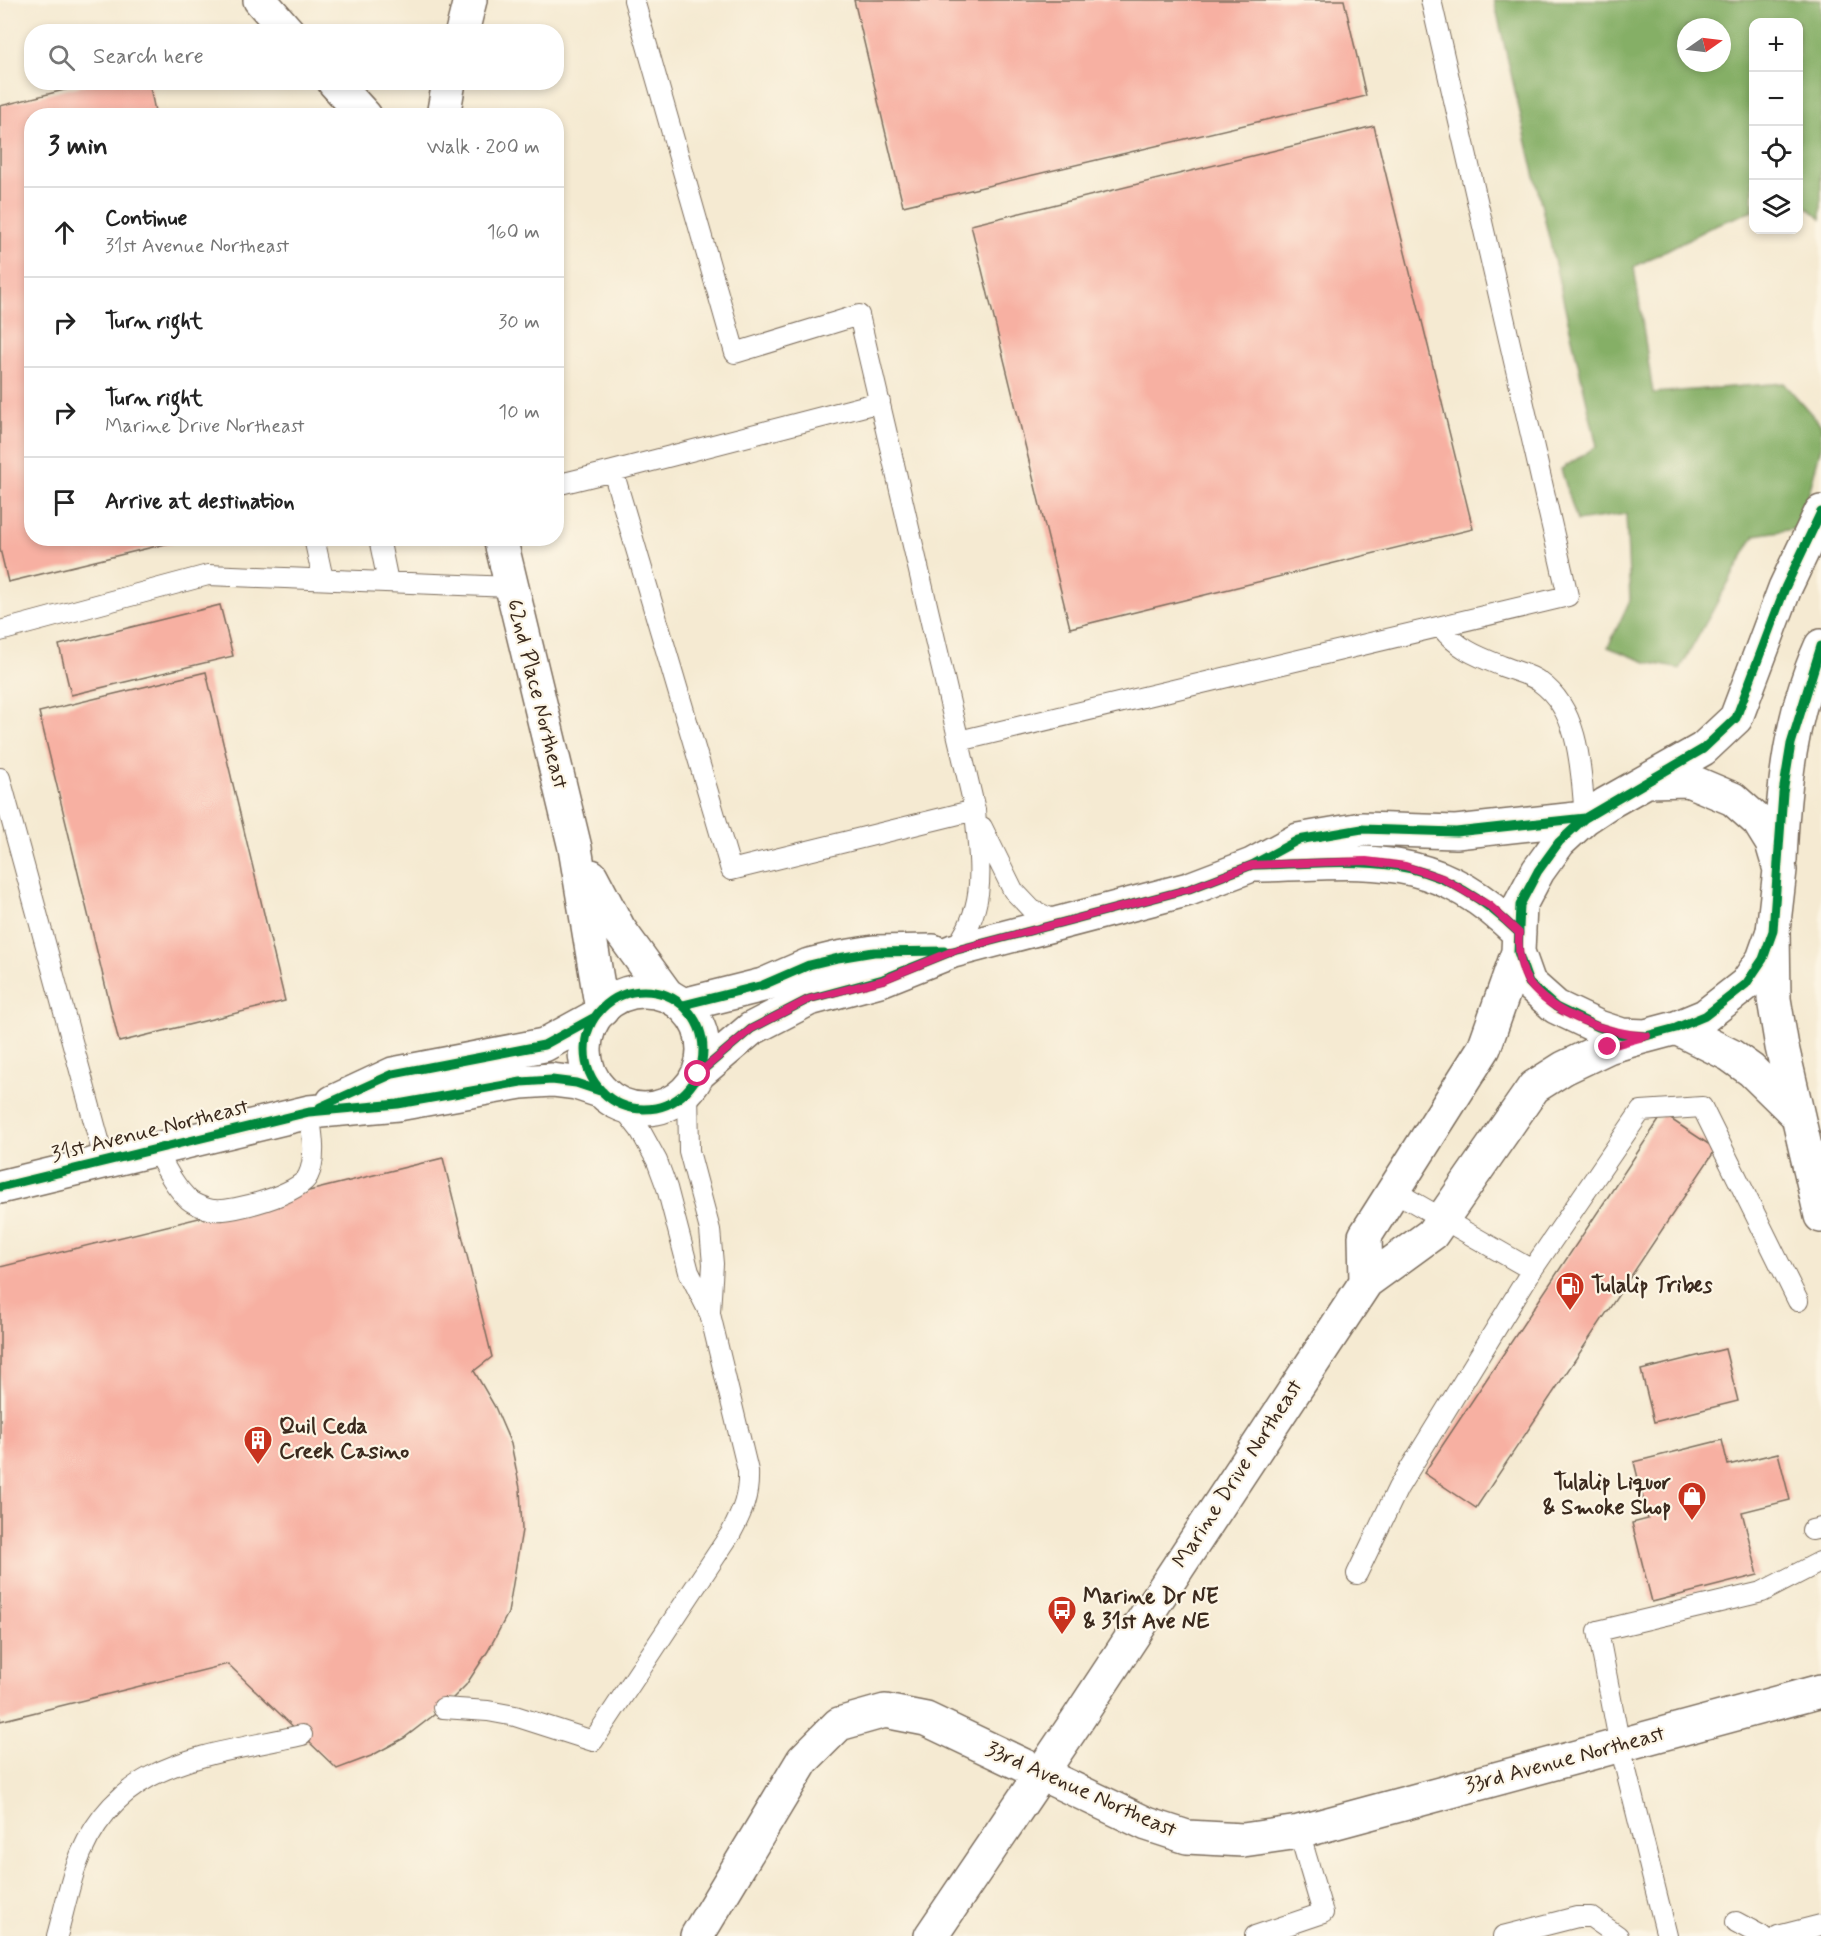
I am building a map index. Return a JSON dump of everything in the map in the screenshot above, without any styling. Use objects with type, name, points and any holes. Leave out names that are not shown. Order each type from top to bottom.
[{"type":"street","points":[[260,0],[281,24]]},
{"type":"street","points":[[464,24],[470,0]]},
{"type":"street","points":[[341,90],[358,108]]},
{"type":"street","points":[[444,108],[448,90]]},
{"type":"street","points":[[1366,1282],[1365,1236],[1484,1048],[1518,943],[1520,905],[1538,871],[1559,842],[1585,818],[1703,749],[1736,718],[1785,588],[1821,512]]},
{"type":"street","name":"62nd Place Northeast","points":[[502,546],[575,848],[599,1014]]},
{"type":"street","points":[[1821,646],[1791,744],[1783,793],[1780,870],[1773,931],[1774,999],[1821,1216]]},
{"type":"street","points":[[1648,781],[1688,780],[1733,799],[1759,822],[1772,843],[1780,870]]},
{"type":"street","points":[[693,1081],[703,1056],[702,1037],[695,1020],[675,1000],[647,991],[627,993],[609,1002],[599,1014],[587,1036],[585,1056],[591,1076],[612,1098],[638,1108],[657,1108],[674,1101],[751,1029],[783,1011],[836,990],[883,980],[953,951],[1189,889],[1252,865],[1298,840],[1362,829],[1456,832],[1585,818]]},
{"type":"street","name":"62nd Place Northeast","points":[[575,848],[619,929],[675,1000]]},
{"type":"street","points":[[1252,865],[1366,861],[1405,866],[1442,878],[1483,901],[1518,943],[1529,983],[1556,1007],[1598,1027],[1622,1035],[1661,1032],[1730,1055],[1751,1070],[1798,1116]]},
{"type":"street","name":"Marine Drive Northeast","points":[[931,1936],[1366,1282],[1432,1234],[1534,1088],[1564,1068],[1608,1047],[1661,1032],[1705,1016],[1746,984],[1763,959],[1773,931]]},
{"type":"street","points":[[675,1000],[762,985],[809,965],[838,958],[874,952],[953,951]]},
{"type":"street","name":"31st Avenue Northeast","points":[[309,1112],[393,1074],[544,1045],[599,1014]]},
{"type":"street","name":"31st Avenue Northeast","points":[[0,1187],[309,1112],[398,1104],[552,1080],[576,1083],[612,1098]]},
{"type":"street","name":"33rd Avenue Northeast","points":[[697,1936],[803,1760],[839,1725],[885,1711],[926,1719],[1147,1824],[1187,1837],[1243,1840],[1299,1832],[1821,1691]]},
{"type":"lane","points":[[634,0],[735,353],[859,315],[975,810],[980,869],[978,906],[968,932],[953,951]]},
{"type":"lane","points":[[959,741],[1568,596],[1431,0]]},
{"type":"lane","points":[[564,483],[880,402]]},
{"type":"lane","points":[[613,471],[731,870],[975,810]]},
{"type":"lane","points":[[316,546],[323,579]]},
{"type":"lane","points":[[381,546],[388,582]]},
{"type":"lane","points":[[0,631],[208,575],[511,587]]},
{"type":"lane","points":[[1441,627],[1451,640],[1465,651],[1540,681],[1563,704],[1580,758],[1585,818]]},
{"type":"lane","points":[[0,778],[105,1162]]},
{"type":"lane","points":[[975,810],[1014,890],[1032,910],[1062,924]]},
{"type":"lane","points":[[693,1081],[689,1151],[710,1230],[713,1264],[710,1314]]},
{"type":"lane","points":[[442,1708],[488,1711],[515,1716],[593,1741],[731,1533],[744,1509],[749,1488],[748,1470],[710,1314],[689,1272],[657,1161],[640,1130],[612,1098]]},
{"type":"lane","points":[[1357,1574],[1398,1488],[1532,1270],[1641,1111],[1702,1107],[1798,1301]]},
{"type":"lane","points":[[156,1150],[172,1180],[190,1201],[214,1210],[251,1204],[293,1190],[308,1177],[313,1152],[309,1112]]},
{"type":"lane","points":[[1394,1191],[1532,1270]]},
{"type":"lane","points":[[1667,1936],[1620,1746],[1598,1631],[1762,1592],[1820,1562]]},
{"type":"lane","points":[[57,1936],[75,1868],[96,1827],[122,1793],[157,1771],[199,1758],[302,1735]]},
{"type":"lane","points":[[1255,1936],[1323,1913],[1299,1832]]},
{"type":"lane","points":[[1503,1936],[1577,1917],[1591,1917],[1618,1936]]},
{"type":"lane","points":[[1736,1922],[1762,1936]]},
{"type":"lane","points":[[1778,1936],[1821,1925]]},
{"type":"green space","points":[[1494,0],[1821,0],[1821,219],[1803,203],[1803,18],[1749,18],[1749,212],[1717,224],[1634,267],[1653,393],[1784,383],[1821,425],[1821,447],[1800,528],[1755,535],[1680,669],[1646,662],[1608,647],[1630,600],[1626,514],[1577,521],[1561,469],[1597,446]]},
{"type":"building","points":[[854,0],[1344,0],[1366,96],[903,206]]},
{"type":"building","points":[[64,90],[151,90],[154,108],[24,108],[24,546],[157,546],[8,582],[0,549],[0,106]]},
{"type":"building","points":[[1374,126],[1473,529],[1070,628],[971,225]]},
{"type":"building","points":[[220,605],[233,656],[71,695],[59,645]]},
{"type":"building","points":[[206,672],[285,1001],[119,1042],[39,712]]},
{"type":"building","name":"Tulalip Tribes","points":[[1663,1114],[1716,1149],[1476,1508],[1424,1473]]},
{"type":"building","name":"Quil Ceda Creek Casino","points":[[443,1158],[492,1357],[474,1371],[495,1407],[511,1444],[520,1488],[522,1530],[508,1613],[488,1651],[466,1685],[443,1708],[404,1738],[371,1756],[337,1769],[228,1664],[0,1721],[0,1267]]},
{"type":"building","points":[[1725,1349],[1738,1401],[1654,1422],[1641,1370]]},
{"type":"building","name":"Tulalip Liquor & Smoke Shop","points":[[1722,1440],[1728,1465],[1778,1453],[1790,1500],[1742,1512],[1758,1575],[1652,1602],[1632,1523],[1648,1519],[1634,1462]]},
{"type":"cycle path","points":[[1821,512],[1785,588],[1736,718],[1703,749],[1585,818],[1559,842],[1538,871],[1520,905],[1518,952],[1529,983],[1556,1007],[1598,1027],[1622,1035],[1646,1036],[1676,1028],[1705,1016],[1746,984],[1763,959],[1773,931],[1783,793],[1791,744],[1821,646]]},
{"type":"cycle path","points":[[698,1074],[751,1029],[809,999],[883,979],[953,951],[1189,889],[1252,865],[1298,840],[1362,829],[1456,832],[1585,818]]},
{"type":"cycle path","points":[[1255,865],[1365,863],[1396,866],[1426,873],[1456,886],[1487,905],[1519,933]]},
{"type":"cycle path","points":[[683,1005],[763,985],[809,965],[838,958],[874,952],[944,951]]},
{"type":"cycle path","points":[[644,991],[677,1001],[693,1017],[703,1050],[693,1083],[677,1099],[644,1109],[611,1099],[595,1083],[585,1050],[595,1017],[611,1001],[644,991]]},
{"type":"cycle path","points":[[320,1107],[393,1074],[544,1045],[595,1017]]},
{"type":"cycle path","points":[[0,1187],[309,1112],[398,1104],[521,1082],[552,1080],[576,1083],[603,1092]]},
{"type":"place","name":"Tulalip Tribes","points":[[1570,1312]]},
{"type":"place","name":"Quil Ceda Creek Casino","points":[[258,1466]]},
{"type":"place","name":"Tulalip Liquor & Smoke Shop","points":[[1692,1522]]},
{"type":"place","name":"Marine Dr NE & 31st Ave NE","points":[[1062,1636]]},
{"type":"route","points":[[698,1074],[751,1029],[783,1011],[836,990],[883,980],[953,951],[1189,889],[1252,865],[1366,861],[1405,866],[1442,878],[1490,906],[1519,933],[1518,952],[1529,983],[1556,1007],[1598,1027],[1622,1035],[1647,1036],[1608,1047]]}]
